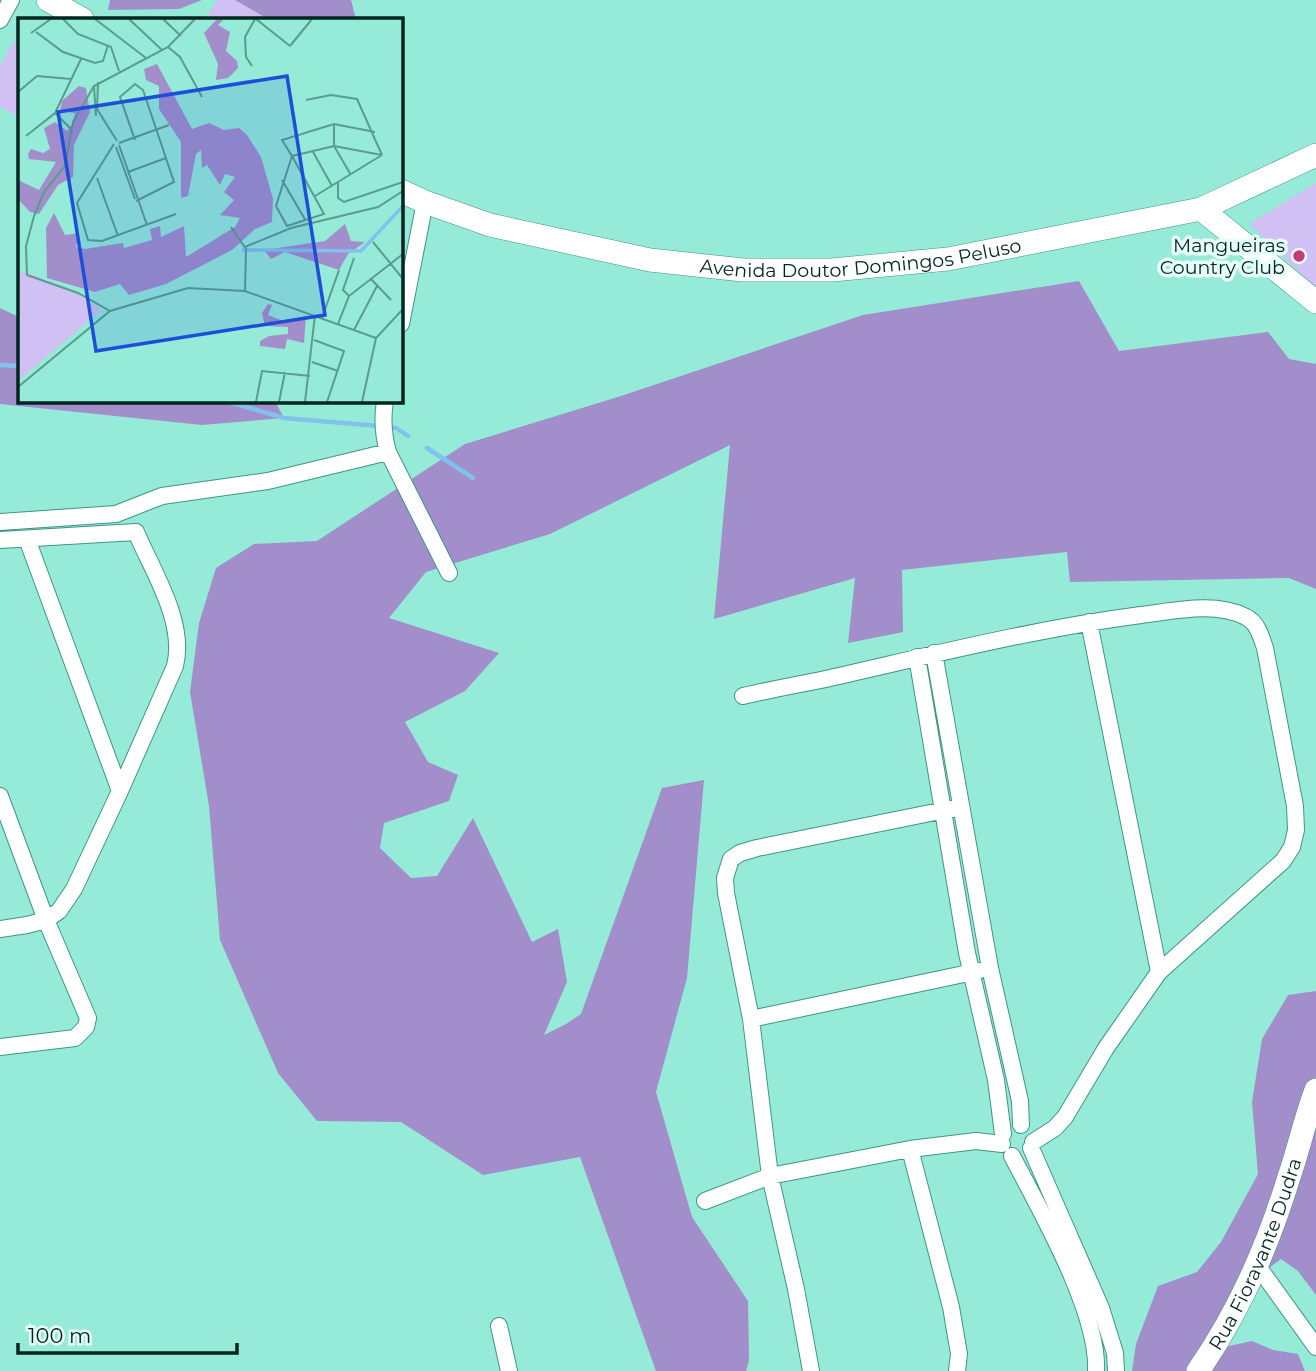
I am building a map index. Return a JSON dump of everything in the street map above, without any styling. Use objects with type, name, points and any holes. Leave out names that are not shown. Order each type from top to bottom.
[{"type":"street","points":[[0,20],[11,0]]},
{"type":"street","points":[[52,1],[80,18]]},
{"type":"street","name":"Avenida Doutor Domingos Peluso","points":[[402,191],[490,225],[650,260],[743,270],[832,270],[948,259],[1201,209],[1316,155]]},
{"type":"street","points":[[402,319],[425,202]]},
{"type":"street","points":[[1201,209],[1316,302]]},
{"type":"street","points":[[384,408],[386,445],[449,573]]},
{"type":"street","points":[[0,522],[98,516],[128,511],[162,496],[268,481],[386,445]]},
{"type":"street","points":[[0,929],[46,919],[59,911],[74,889],[120,792],[174,666],[178,652],[178,636],[173,618],[128,511]]},
{"type":"street","points":[[0,540],[136,532]]},
{"type":"street","points":[[27,539],[120,792]]},
{"type":"street","points":[[705,1201],[770,1176],[910,1149],[976,1141],[1006,1145],[1023,1156],[1065,1117],[1106,1048],[1159,972],[1273,872],[1292,847],[1296,830],[1295,806],[1265,648],[1259,629],[1249,618],[1233,612],[1181,610],[1089,622],[934,653],[743,696]]},
{"type":"street","points":[[1089,622],[1159,972]]},
{"type":"street","points":[[934,653],[971,974],[996,1080],[1006,1145],[1045,1221],[1086,1314],[1097,1354],[1096,1371]]},
{"type":"street","points":[[917,657],[1020,1101],[1021,1125]]},
{"type":"street","points":[[0,796],[46,919],[88,1018],[86,1027],[75,1038],[0,1047]]},
{"type":"street","points":[[811,1371],[796,1289],[770,1176],[751,1019],[725,878],[731,859],[740,853],[952,808]]},
{"type":"street","points":[[751,1019],[990,968]]},
{"type":"street","name":"Rua Fioravante Dudra","points":[[1198,1371],[1214,1349],[1257,1265],[1285,1191],[1316,1090]]},
{"type":"street","points":[[1006,1145],[1010,1126],[1021,1125],[1029,1130],[1032,1145],[1101,1308],[1115,1353],[1115,1371]]},
{"type":"street","points":[[910,1149],[951,1307],[959,1354],[957,1371]]},
{"type":"street","points":[[1257,1265],[1316,1348]]},
{"type":"street","points":[[499,1326],[509,1371]]},
{"type":"shaded area","points":[[110,0],[202,0],[179,9],[108,10]]},
{"type":"shaded area","points":[[217,0],[235,0],[266,18],[207,18]]},
{"type":"shaded area","points":[[235,0],[351,0],[356,18],[266,18]]},
{"type":"shaded area","points":[[13,42],[18,44],[18,116],[0,107],[0,66]]},
{"type":"shaded area","name":"Mangueiras Country Club","points":[[1316,183],[1316,288],[1249,224]]},
{"type":"shaded area","points":[[1079,281],[1119,351],[1268,332],[1289,359],[1316,364],[1316,589],[1289,578],[1070,582],[1067,552],[902,570],[903,632],[848,643],[855,578],[714,619],[730,445],[550,534],[426,572],[389,618],[499,653],[465,691],[405,722],[428,762],[458,775],[449,801],[384,823],[380,848],[411,878],[437,876],[473,818],[532,942],[558,929],[567,982],[544,1035],[581,1014],[662,788],[704,780],[687,978],[656,1092],[692,1217],[748,1301],[749,1360],[746,1371],[656,1371],[580,1157],[483,1175],[401,1122],[317,1121],[278,1073],[220,940],[209,806],[190,692],[199,623],[216,568],[254,544],[317,541],[465,444],[621,396],[863,315]]},
{"type":"shaded area","points":[[0,308],[18,317],[18,402],[276,402],[284,418],[202,425],[0,404]]},
{"type":"shaded area","points":[[1316,991],[1316,1295],[1298,1271],[1281,1259],[1248,1284],[1215,1349],[1252,1341],[1273,1350],[1298,1354],[1305,1371],[1132,1371],[1136,1344],[1158,1286],[1197,1272],[1221,1242],[1258,1174],[1252,1102],[1262,1039],[1288,995]]},
{"type":"waterway","points":[[0,365],[18,366]]},
{"type":"waterway","points":[[229,402],[284,418],[379,426]]},
{"type":"waterway","points":[[387,427],[396,428],[408,436]]},
{"type":"waterway","points":[[427,448],[473,478]]},
{"type":"place","name":"Mangueiras Country Club","points":[[1299,256]]}]
